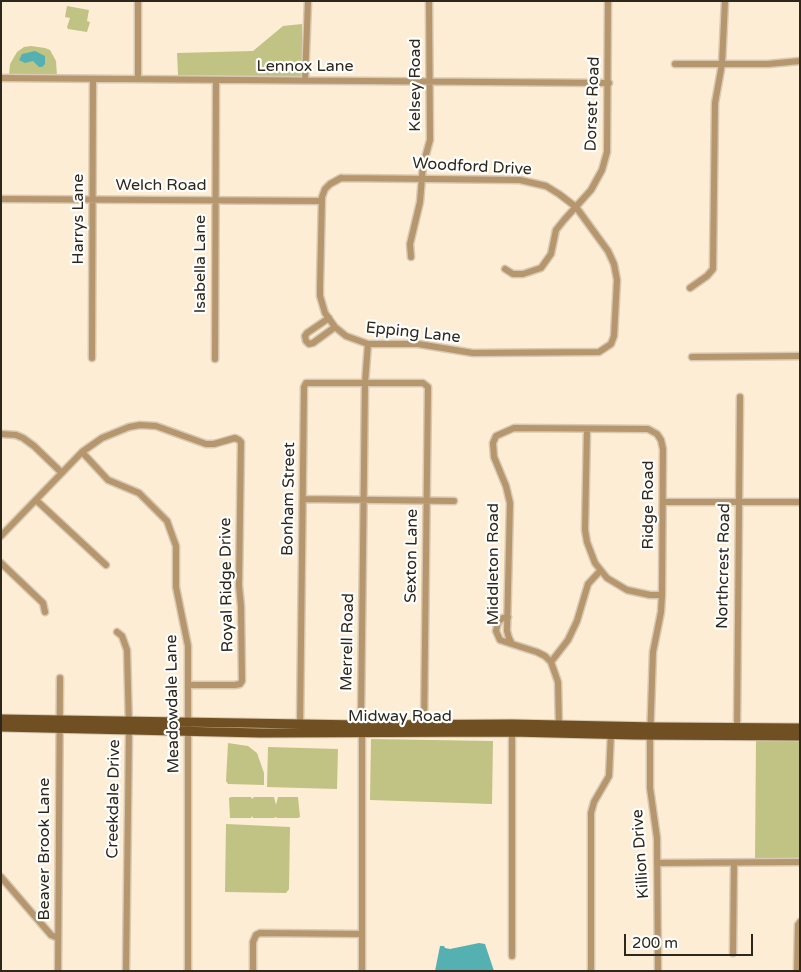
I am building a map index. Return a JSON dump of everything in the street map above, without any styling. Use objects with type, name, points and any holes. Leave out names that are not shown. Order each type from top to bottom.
[{"type":"main road","name":"Midway Road","points":[[1,719],[60,724]]},
{"type":"main road","name":"Midway Road","points":[[1,727],[60,724],[362,729],[512,728],[715,732],[800,728]]},
{"type":"main road","name":"Midway Road","points":[[737,732],[800,736]]},
{"type":"street","points":[[138,1],[138,79]]},
{"type":"street","points":[[305,80],[308,1]]},
{"type":"street","name":"Kelsey Road","points":[[411,257],[410,244],[420,202],[423,165],[430,140],[429,1]]},
{"type":"street","name":"Dorset Road","points":[[505,269],[513,274],[523,274],[541,268],[551,254],[556,230],[598,180],[607,152],[608,1]]},
{"type":"street","points":[[690,288],[707,276],[713,268],[715,103],[722,64],[725,1]]},
{"type":"street","points":[[675,64],[777,64],[800,60]]},
{"type":"street","name":"Lennox Lane","points":[[1,78],[608,83]]},
{"type":"street","name":"Harrys Lane","points":[[92,358],[93,79]]},
{"type":"street","name":"Isabella Lane","points":[[214,359],[216,80]]},
{"type":"street","name":"Woodford Drive","points":[[321,201],[325,189],[341,178],[509,179],[546,186],[576,207],[608,252],[617,274],[614,336],[611,344],[599,352],[592,352]]},
{"type":"street","name":"Welch Road","points":[[1,198],[321,201]]},
{"type":"street","name":"Epping Lane","points":[[321,201],[320,296],[328,318],[346,336],[368,344],[418,344],[473,353],[592,352]]},
{"type":"street","points":[[328,318],[307,334],[306,341],[309,344],[313,343],[335,327]]},
{"type":"street","name":"Merrell Road","points":[[362,971],[365,383],[368,344]]},
{"type":"street","points":[[692,357],[800,356]]},
{"type":"street","name":"Bonham Street","points":[[300,728],[304,387],[306,383],[423,383]]},
{"type":"street","name":"Sexton Lane","points":[[423,383],[428,388],[424,728]]},
{"type":"street","name":"Northcrest Road","points":[[737,732],[740,397]]},
{"type":"street","name":"Royal Ridge Drive","points":[[82,452],[102,438],[129,427],[140,425],[156,426],[206,444],[214,444],[235,438],[241,442],[239,586],[242,606],[242,681],[240,684],[235,685],[190,685]]},
{"type":"street","name":"Ridge Road","points":[[501,433],[514,428],[648,429],[657,434],[661,440],[663,449],[662,595],[653,652],[651,731]]},
{"type":"street","points":[[587,429],[586,530],[590,553],[600,571],[618,586],[650,595],[662,595]]},
{"type":"street","name":"Middleton Road","points":[[501,433],[496,436],[493,450],[510,503],[507,631],[512,644],[537,652],[551,662]]},
{"type":"street","points":[[1,434],[16,435],[23,438],[62,472]]},
{"type":"street","points":[[1,536],[82,452]]},
{"type":"street","name":"Meadowdale Lane","points":[[82,452],[108,480],[139,493],[167,521],[174,536],[177,554],[176,587],[188,646],[190,685],[188,971]]},
{"type":"street","points":[[303,499],[454,501]]},
{"type":"street","points":[[36,500],[106,565]]},
{"type":"street","points":[[663,502],[800,502]]},
{"type":"street","points":[[1,563],[42,604],[46,612]]},
{"type":"street","points":[[559,729],[558,682],[551,662],[568,640],[588,584],[600,571]]},
{"type":"street","points":[[508,617],[498,622],[496,631],[500,640],[512,644]]},
{"type":"street","name":"Creekdale Drive","points":[[117,632],[122,636],[127,650],[126,971]]},
{"type":"street","name":"Beaver Brook Lane","points":[[58,971],[60,678]]},
{"type":"street","points":[[512,728],[512,956]]},
{"type":"street","points":[[591,971],[591,813],[594,802],[609,776],[611,731]]},
{"type":"street","name":"Killion Drive","points":[[651,731],[650,788],[657,838],[658,971]]},
{"type":"street","points":[[733,953],[734,862]]},
{"type":"street","points":[[657,863],[800,862]]},
{"type":"street","points":[[1,877],[51,934],[58,938]]},
{"type":"street","points":[[798,971],[798,925],[800,922]]},
{"type":"street","points":[[253,971],[253,942],[256,935],[260,933],[362,934]]},
{"type":"green space","points":[[67,6],[89,10],[87,21],[90,22],[87,32],[68,29],[70,18],[65,17]]},
{"type":"green space","points":[[302,24],[302,77],[178,75],[177,53],[253,51],[283,26]]},
{"type":"green space","points":[[31,46],[50,50],[56,61],[57,76],[11,77],[9,75],[10,64],[17,52],[24,47]]},
{"type":"green space","points":[[371,739],[493,741],[492,804],[370,800]]},
{"type":"green space","points":[[756,739],[800,740],[800,859],[755,859]]},
{"type":"green space","points":[[228,743],[248,746],[257,753],[264,773],[264,785],[228,784],[226,781]]},
{"type":"green space","points":[[268,747],[338,749],[337,789],[267,787]]},
{"type":"green space","points":[[251,797],[252,799],[254,797],[274,797],[276,805],[278,797],[298,797],[300,817],[253,818],[252,816],[251,818],[230,818],[229,798]]},
{"type":"green space","points":[[226,824],[290,827],[289,889],[286,893],[225,892]]},
{"type":"water","points":[[35,51],[45,56],[45,64],[42,67],[39,67],[33,61],[25,63],[19,60],[22,54]]},
{"type":"water","points":[[479,943],[485,944],[494,971],[435,971],[440,946],[450,949]]}]
